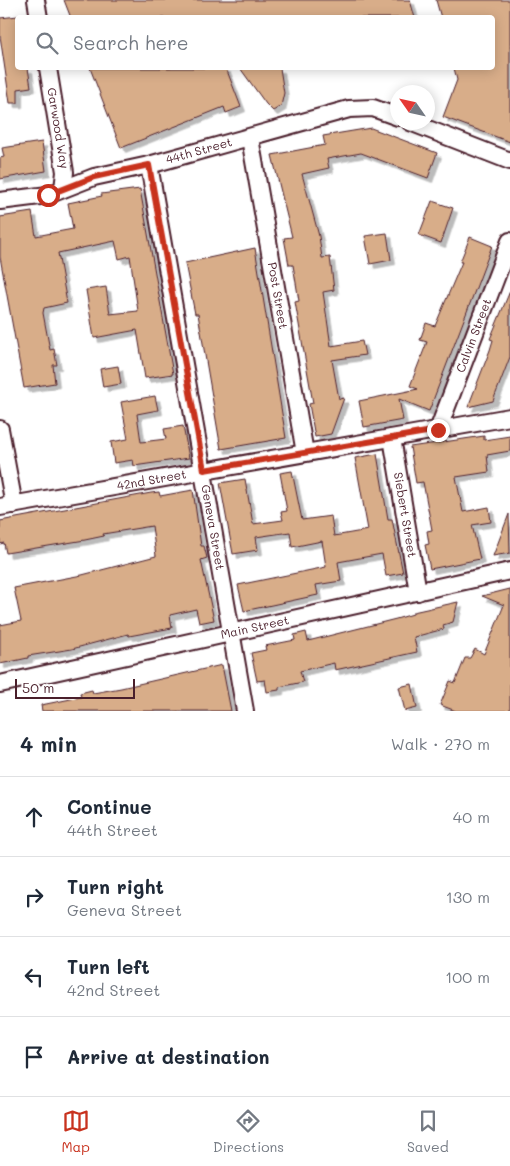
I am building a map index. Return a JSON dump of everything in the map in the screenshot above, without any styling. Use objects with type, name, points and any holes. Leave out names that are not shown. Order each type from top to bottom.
[{"type":"street","points":[[36,0],[38,15]]},
{"type":"street","name":"Garwood Way","points":[[48,70],[65,172],[63,189]]},
{"type":"street","name":"44th Street","points":[[0,201],[48,195],[94,177],[149,165],[362,107],[373,108],[390,114]]},
{"type":"street","points":[[431,130],[510,161]]},
{"type":"street","name":"Post Street","points":[[250,138],[305,453]]},
{"type":"street","name":"Geneva Street","points":[[149,165],[245,711]]},
{"type":"street","name":"Calvin Street","points":[[438,430],[510,241]]},
{"type":"street","name":"42nd Street","points":[[7,506],[110,490],[204,470],[510,417]]},
{"type":"street","points":[[0,428],[7,506]]},
{"type":"street","name":"Siebert Street","points":[[392,438],[418,592]]},
{"type":"street","name":"Main Street","points":[[0,684],[510,571]]},
{"type":"building","points":[[64,0],[410,0],[414,15],[70,15]]},
{"type":"building","points":[[436,0],[510,0],[510,142],[443,117],[457,80],[454,70],[495,70],[495,15],[440,15]]},
{"type":"building","points":[[15,16],[15,70],[28,70],[31,87],[18,89],[18,103],[10,103],[0,36],[0,18]]},
{"type":"building","points":[[91,70],[227,70],[241,107],[226,113],[224,107],[121,148]]},
{"type":"building","points":[[241,70],[280,70],[284,93],[281,106],[273,111]]},
{"type":"building","points":[[371,128],[437,153],[428,178],[361,153],[327,159],[329,168],[302,174],[319,236],[322,258],[330,257],[334,290],[323,292],[331,346],[362,341],[365,355],[332,360],[339,399],[344,398],[331,434],[315,437],[309,404],[313,403],[295,302],[299,301],[293,265],[289,265],[284,238],[292,237],[272,155],[325,145],[323,136]]},
{"type":"building","points":[[42,142],[46,171],[0,179],[0,158],[4,157],[2,148]]},
{"type":"building","points":[[140,189],[173,374],[145,378],[137,330],[94,338],[86,290],[106,287],[110,314],[138,311],[130,256],[119,259],[115,241],[58,253],[67,303],[44,308],[43,313],[50,350],[54,349],[57,365],[53,365],[55,383],[24,388],[0,257],[0,217],[32,212],[36,236],[73,229],[68,203],[102,196],[101,194]]},
{"type":"building","points":[[432,201],[453,208],[441,243],[419,235]]},
{"type":"building","points":[[387,233],[391,260],[370,264],[365,236]]},
{"type":"building","points":[[470,237],[492,246],[429,411],[399,399],[403,420],[364,427],[359,401],[418,389],[410,386],[427,342],[420,340],[426,323],[435,326],[462,262],[460,262]]},
{"type":"building","points":[[255,248],[286,438],[221,449],[198,314],[195,314],[185,263]]},
{"type":"building","points":[[510,291],[510,357],[493,401],[468,407],[490,350],[493,340],[490,339]]},
{"type":"building","points":[[118,366],[121,384],[103,387],[100,369]]},
{"type":"building","points":[[155,396],[158,410],[137,414],[141,442],[166,439],[164,429],[183,426],[189,458],[134,466],[133,460],[114,463],[111,442],[128,439],[121,402]]},
{"type":"building","points":[[484,436],[484,440],[510,436],[510,451],[487,455],[489,472],[456,477],[463,512],[489,507],[491,522],[472,525],[480,559],[430,569],[425,545],[429,544],[427,531],[432,530],[423,482],[416,483],[410,447]]},
{"type":"building","points":[[377,454],[388,519],[392,519],[403,573],[386,576],[382,554],[338,562],[341,581],[316,585],[318,595],[244,611],[238,585],[326,567],[322,541],[292,547],[290,532],[256,537],[258,550],[233,554],[220,483],[245,479],[253,524],[283,520],[281,512],[287,511],[280,473],[292,471],[302,520],[331,516],[334,536],[368,530],[355,458]]},
{"type":"building","points":[[193,490],[201,546],[204,546],[207,558],[201,560],[214,620],[199,623],[196,609],[170,615],[172,628],[129,636],[128,634],[72,649],[28,656],[28,658],[0,664],[0,625],[21,621],[14,588],[82,575],[156,556],[152,526],[103,534],[104,536],[85,540],[6,553],[4,543],[0,544],[0,521],[151,493],[159,492],[160,496]]},
{"type":"building","points":[[509,514],[510,553],[493,556]]},
{"type":"building","points":[[510,589],[510,711],[456,711],[440,705],[450,681],[455,683],[465,658],[470,658],[475,649],[484,654],[504,605],[482,596]]},
{"type":"building","points":[[458,602],[453,622],[443,625],[444,629],[414,637],[417,652],[335,670],[334,663],[300,671],[303,682],[279,687],[279,690],[267,692],[265,680],[257,681],[251,653],[266,650],[265,646],[295,640],[294,635],[306,632],[308,641],[396,619],[413,614],[413,612]]},
{"type":"building","points":[[222,665],[231,711],[42,711],[41,705],[81,697],[80,693],[92,690],[93,693],[121,688]]},
{"type":"building","points":[[412,684],[417,708],[405,711],[399,687]]},
{"type":"route","points":[[48,195],[94,177],[149,165],[204,470],[438,430]]}]
